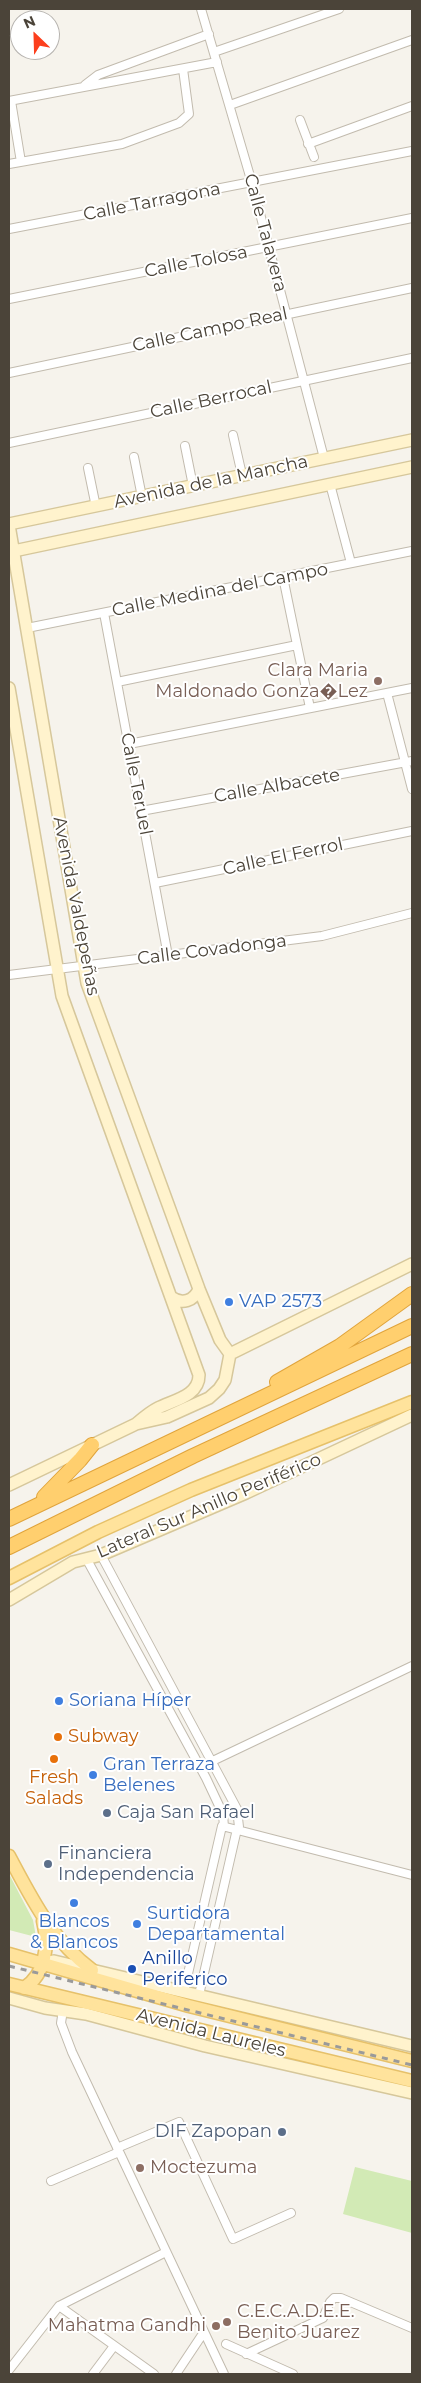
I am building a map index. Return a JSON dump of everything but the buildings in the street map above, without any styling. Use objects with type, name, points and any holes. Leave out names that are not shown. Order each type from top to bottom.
[{"type":"highway","points":[[228,1415],[252,1397],[358,1334],[412,1294]]},
{"type":"highway","points":[[9,1519],[412,1326]]},
{"type":"highway","points":[[9,1547],[193,1456],[412,1354]]},
{"type":"highway","points":[[306,1404],[412,1359]]},
{"type":"highway","points":[[34,1506],[62,1479],[92,1445]]},
{"type":"main road","points":[[9,1578],[98,1532],[191,1490],[412,1402]]},
{"type":"main road","points":[[9,1856],[42,1916],[70,1952],[92,1970]]},
{"type":"main road","points":[[24,1988],[39,1975],[42,1963],[46,1939],[42,1916]]},
{"type":"main road","name":"Avenida Laureles","points":[[9,1954],[189,2006],[412,2061]]},
{"type":"main road","name":"Avenida Laureles","points":[[9,1984],[412,2082]]},
{"type":"street","name":"Calle Talavera","points":[[202,9],[252,183],[324,458]]},
{"type":"street","points":[[214,52],[338,9]]},
{"type":"street","points":[[83,86],[98,75],[209,34]]},
{"type":"street","points":[[230,105],[412,40]]},
{"type":"street","points":[[21,162],[10,101],[217,62]]},
{"type":"street","points":[[9,162],[21,162],[122,144],[185,119],[189,114],[183,68]]},
{"type":"street","points":[[308,144],[412,106]]},
{"type":"street","points":[[397,112],[412,113]]},
{"type":"street","points":[[300,120],[314,157]]},
{"type":"street","name":"Calle Tarragona","points":[[9,229],[412,151]]},
{"type":"street","name":"Calle Tolosa","points":[[9,299],[412,218]]},
{"type":"street","name":"Calle Campo Real","points":[[9,373],[412,288]]},
{"type":"street","name":"Calle Berrocal","points":[[9,443],[412,358]]},
{"type":"street","points":[[233,435],[242,476]]},
{"type":"street","name":"Avenida de la Mancha","points":[[9,525],[412,440]]},
{"type":"street","points":[[185,446],[193,486]]},
{"type":"street","points":[[134,457],[142,497]]},
{"type":"street","name":"Avenida de la Mancha","points":[[11,551],[412,467]]},
{"type":"street","points":[[88,468],[96,506]]},
{"type":"street","points":[[330,484],[351,563]]},
{"type":"street","name":"Avenida Valdepeñas","points":[[9,525],[11,551],[27,628],[84,966],[93,1002],[199,1289],[220,1340],[230,1354]]},
{"type":"street","name":"Calle Medina del Campo","points":[[27,628],[412,550]]},
{"type":"street","points":[[283,577],[310,708]]},
{"type":"street","name":"Calle Teruel","points":[[104,613],[168,956]]},
{"type":"street","points":[[117,682],[297,645]]},
{"type":"street","points":[[129,744],[412,688]]},
{"type":"street","points":[[387,693],[409,762],[412,789]]},
{"type":"street","name":"Avenida Valdepeñas","points":[[9,696],[56,970],[71,1022],[198,1370],[198,1383],[192,1392],[152,1411],[136,1424]]},
{"type":"street","name":"Calle Albacete","points":[[141,811],[409,762]]},
{"type":"street","name":"Calle El Ferrol","points":[[155,883],[412,831]]},
{"type":"street","name":"Calle Covadonga","points":[[9,975],[322,936],[412,913]]},
{"type":"street","points":[[9,1485],[136,1424],[167,1417],[215,1393],[225,1380],[230,1354],[412,1264]]},
{"type":"street","points":[[171,1297],[179,1301],[188,1301],[195,1296],[199,1289]]},
{"type":"street","name":"Lateral Sur Anillo Periférico","points":[[9,1600],[73,1562],[101,1555],[246,1493],[412,1415]]},
{"type":"street","points":[[101,1555],[237,1809],[239,1827],[198,1995]]},
{"type":"street","points":[[86,1558],[200,1767],[223,1814],[224,1826],[222,1826],[184,1991]]},
{"type":"street","points":[[139,1655],[152,1648]]},
{"type":"street","points":[[200,1767],[412,1666]]},
{"type":"street","points":[[222,1826],[412,1875]]},
{"type":"street","name":"Avenida Laureles","points":[[42,1963],[54,1961],[412,2046]]},
{"type":"street","name":"Avenida Laureles","points":[[9,1998],[45,2008],[86,2014],[205,2046],[412,2093]]},
{"type":"street","points":[[63,2010],[61,2023],[66,2038],[224,2374]]},
{"type":"street","points":[[51,2181],[179,2122],[233,2239],[291,2213]]},
{"type":"street","points":[[9,2370],[60,2306],[166,2252]]},
{"type":"street","points":[[246,2354],[324,2318],[330,2302],[334,2298],[341,2298],[412,2328]]},
{"type":"street","points":[[60,2306],[154,2374]]},
{"type":"street","points":[[176,2374],[204,2332]]},
{"type":"street","points":[[226,2344],[293,2374]]},
{"type":"street","points":[[93,2374],[114,2346]]},
{"type":"green space","points":[[9,1874],[33,1920],[36,1937],[9,1930]]},
{"type":"green space","points":[[355,2167],[412,2181],[412,2233],[343,2214]]},
{"type":"railway","points":[[9,1966],[412,2065]]},
{"type":"place","name":"Clara Maria Maldonado Gonza�Lez","points":[[378,681]]},
{"type":"place","name":"VAP 2573","points":[[229,1302]]},
{"type":"place","name":"Soriana Híper","points":[[59,1701]]},
{"type":"place","name":"Subway","points":[[58,1737]]},
{"type":"place","name":"Fresh Salads","points":[[54,1759]]},
{"type":"place","name":"Gran Terraza Belenes","points":[[93,1775]]},
{"type":"place","name":"Caja San Rafael","points":[[107,1813]]},
{"type":"place","name":"Financiera Independencia","points":[[48,1864]]},
{"type":"place","name":"Blancos & Blancos","points":[[74,1903]]},
{"type":"place","name":"Surtidora Departamental","points":[[137,1924]]},
{"type":"place","name":"Anillo Periferico","points":[[132,1969]]},
{"type":"place","name":"DIF Zapopan","points":[[282,2132]]},
{"type":"place","name":"Moctezuma","points":[[140,2168]]},
{"type":"place","name":"C.E.C.A.D.E.E. Benito Juarez","points":[[227,2322]]},
{"type":"place","name":"Mahatma Gandhi","points":[[216,2326]]}]
